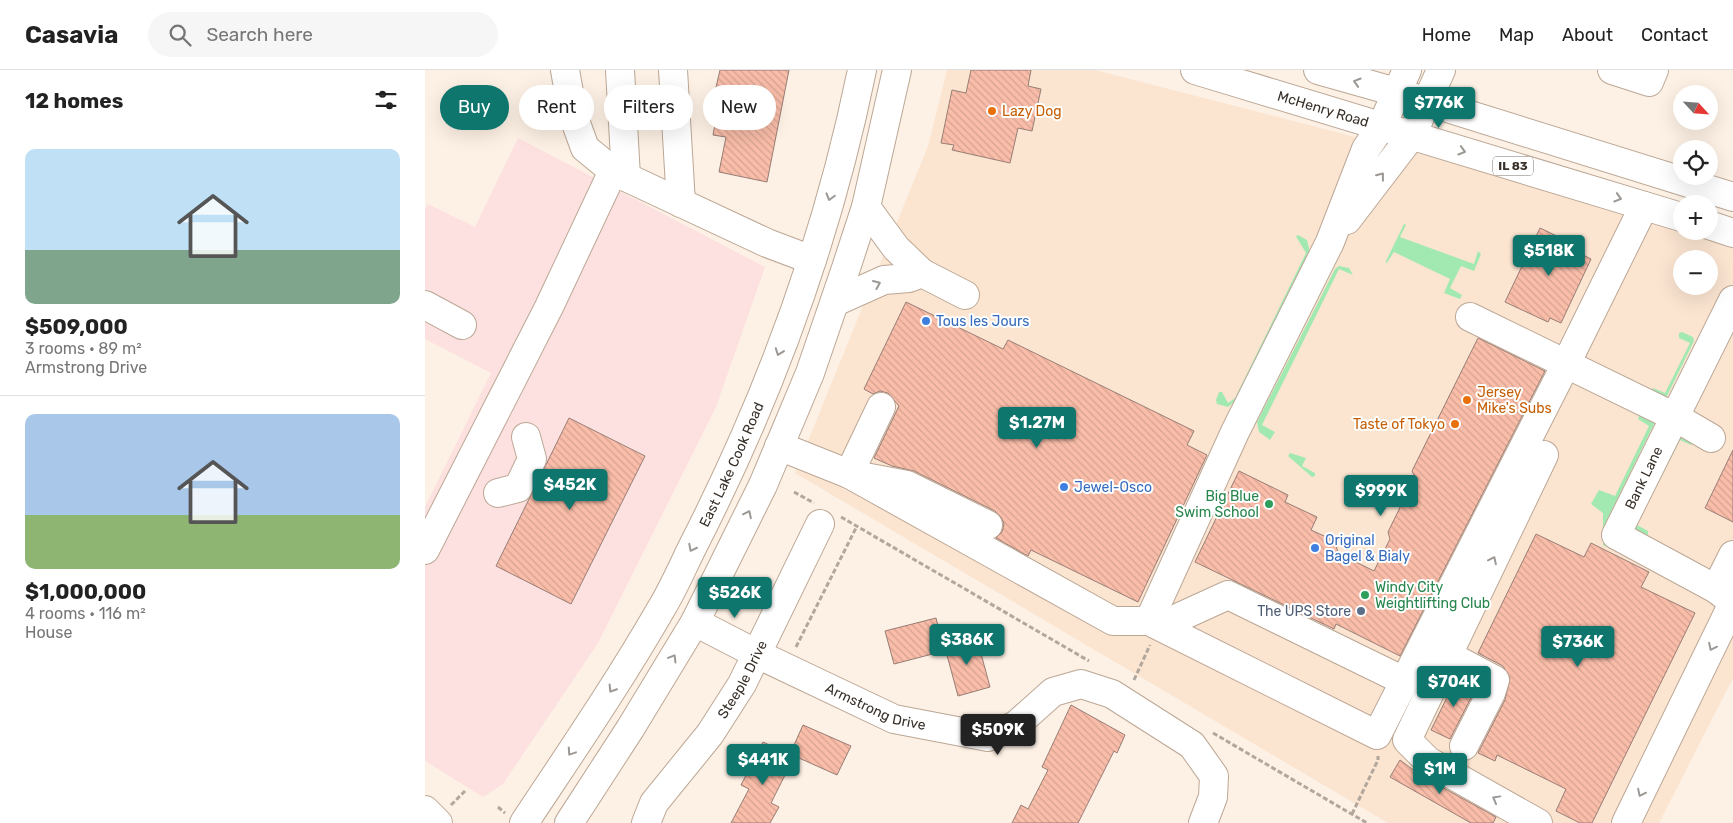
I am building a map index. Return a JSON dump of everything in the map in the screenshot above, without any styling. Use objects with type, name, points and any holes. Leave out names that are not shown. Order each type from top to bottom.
[{"type":"main road","points":[[565,70],[573,115],[585,148],[620,174],[767,244],[812,260]]},
{"type":"main road","points":[[425,550],[549,307],[620,174],[620,70]]},
{"type":"main road","points":[[673,70],[681,203]]},
{"type":"main road","name":"East Lake Cook Road","points":[[524,823],[662,608],[727,479],[772,369],[812,260],[843,151],[862,70]]},
{"type":"main road","points":[[569,823],[630,729],[695,622],[763,484],[810,373],[866,207],[897,70]]},
{"type":"main road","name":"McHenry Road","points":[[1195,70],[1673,215]]},
{"type":"main road","name":"IL 83","points":[[1318,70],[1402,81],[1428,104],[1733,197]]},
{"type":"main road","points":[[1330,242],[1412,135],[1428,104],[1441,70]]},
{"type":"main road","points":[[1611,70],[1651,76]]},
{"type":"main road","points":[[1154,624],[1235,432],[1330,242],[1366,149],[1382,126],[1402,81]]},
{"type":"main road","points":[[779,446],[849,474],[1113,621],[1154,624],[1377,735],[1566,364],[1644,206]]},
{"type":"main road","points":[[866,207],[896,248],[922,273],[965,295]]},
{"type":"main road","points":[[1718,228],[1733,233]]},
{"type":"main road","points":[[835,302],[884,280],[909,278],[922,273]]},
{"type":"main road","name":"Bank Lane","points":[[1728,598],[1616,535],[1733,300]]},
{"type":"main road","points":[[425,305],[462,325]]},
{"type":"main road","points":[[1470,317],[1675,417],[1711,438]]},
{"type":"main road","points":[[849,474],[881,407]]},
{"type":"main road","points":[[498,493],[517,488],[532,459],[525,437]]},
{"type":"main road","points":[[1538,823],[1428,761],[1407,740],[1544,455]]},
{"type":"main road","points":[[849,474],[907,485],[988,525]]},
{"type":"main road","name":"Steeple Drive","points":[[647,823],[654,803],[710,734],[742,684],[755,653],[824,514]]},
{"type":"main road","points":[[1626,823],[1728,598],[1733,555]]},
{"type":"main road","points":[[1154,624],[1229,595],[1404,681]]},
{"type":"main road","name":"Armstrong Drive","points":[[695,622],[755,653],[894,719],[988,737],[1016,724],[1053,692],[1081,684],[1112,694],[1192,745],[1214,776],[1213,797],[1203,823]]},
{"type":"main road","points":[[1448,656],[1495,680],[1491,693],[1464,746]]},
{"type":"main road","points":[[425,810],[438,823]]},
{"type":"path","points":[[795,492],[824,514],[857,526],[1097,666]]},
{"type":"path","points":[[786,668],[857,526]]},
{"type":"path","points":[[1131,685],[1154,624]]},
{"type":"path","points":[[1207,730],[1367,823]]},
{"type":"path","points":[[1352,814],[1378,760],[1377,735]]},
{"type":"shaded area","points":[[947,70],[1095,70],[1406,150],[1646,218],[1673,228],[1673,240],[1708,240],[1733,249],[1733,678],[1659,823],[1388,823],[795,473],[928,146]]},
{"type":"shaded area","points":[[518,138],[765,267],[716,407],[598,643],[503,784],[483,797],[425,761],[425,507],[491,373],[425,339],[425,209],[428,204],[475,227]]},
{"type":"green space","points":[[1404,224],[1406,225],[1400,237],[1474,264],[1478,251],[1481,254],[1474,271],[1461,266],[1450,288],[1462,295],[1460,299],[1444,293],[1450,279],[1394,252],[1386,264]]},
{"type":"green space","points":[[1298,235],[1307,240],[1310,252],[1239,398],[1228,407],[1217,404],[1216,400],[1219,392],[1222,392],[1228,403],[1235,398],[1306,253],[1296,236]]},
{"type":"green space","points":[[1339,266],[1349,268],[1353,275],[1339,269],[1262,425],[1275,432],[1270,440],[1259,432],[1257,422],[1335,269]]},
{"type":"green space","points":[[1682,332],[1693,337],[1694,341],[1666,398],[1650,391],[1653,388],[1665,393],[1690,343],[1679,338],[1679,333]]},
{"type":"green space","points":[[1640,414],[1655,422],[1607,520],[1610,538],[1619,553],[1603,545],[1603,513],[1591,504],[1599,490],[1615,496],[1649,426],[1638,419]]},
{"type":"green space","points":[[1679,434],[1694,442],[1691,445],[1680,440],[1637,525],[1648,531],[1646,536],[1634,531],[1633,527]]},
{"type":"green space","points":[[1290,453],[1306,458],[1302,466],[1315,473],[1315,476],[1312,477],[1288,456]]},
{"type":"building","points":[[720,70],[789,70],[767,182],[719,172],[726,137],[713,135],[714,130],[776,130],[776,85],[717,85]]},
{"type":"building","name":"Lazy Dog","points":[[971,70],[1031,70],[1028,86],[1041,89],[1032,131],[1018,128],[1010,163],[952,150],[954,145],[941,143],[952,90],[966,93]]},
{"type":"building","points":[[1540,228],[1584,249],[1581,254],[1591,259],[1561,323],[1550,318],[1548,322],[1505,302]]},
{"type":"building","name":"Jewel-Osco","points":[[906,302],[1003,349],[1008,340],[1194,431],[1187,445],[1207,455],[1138,602],[1031,550],[1028,556],[996,538],[1002,532],[1004,524],[1001,517],[995,511],[914,471],[892,466],[874,458],[899,406],[888,393],[880,391],[873,394],[864,389]]},
{"type":"building","points":[[1478,338],[1545,371],[1400,656],[1336,624],[1334,629],[1195,562],[1239,471],[1288,495],[1285,502],[1317,517],[1311,530],[1335,541],[1338,553],[1374,571],[1390,539],[1388,532],[1415,477],[1412,471]]},
{"type":"building","points":[[569,418],[645,456],[571,604],[496,566]]},
{"type":"building","points":[[1733,450],[1733,522],[1705,508]]},
{"type":"building","points":[[1536,534],[1584,557],[1591,543],[1649,572],[1641,587],[1695,613],[1592,823],[1580,823],[1556,811],[1566,789],[1497,755],[1495,761],[1478,753],[1505,700],[1510,678],[1503,666],[1478,653]]},
{"type":"building","points":[[936,618],[944,651],[894,664],[885,631]]},
{"type":"building","points":[[976,635],[990,687],[958,696],[944,644]]},
{"type":"building","points":[[1457,677],[1476,688],[1450,739],[1431,730]]},
{"type":"building","points":[[1071,705],[1125,735],[1117,753],[1114,751],[1078,823],[1012,823],[1021,805],[1028,809],[1048,770],[1042,767]]},
{"type":"building","points":[[803,725],[851,746],[837,775],[790,754]]},
{"type":"building","points":[[763,742],[794,757],[771,803],[779,807],[770,823],[731,823],[749,789],[741,785]]},
{"type":"building","points":[[1400,760],[1420,775],[1496,817],[1493,823],[1471,823],[1390,777]]},
{"type":"place","name":"Lazy Dog","points":[[992,111]]},
{"type":"place","name":"Tous les Jours","points":[[926,321]]},
{"type":"place","name":"Jersey Mike's Subs","points":[[1467,400]]},
{"type":"place","name":"Taste of Tokyo","points":[[1455,424]]},
{"type":"place","name":"Jewel-Osco","points":[[1064,487]]},
{"type":"place","name":"Big Blue Swim School","points":[[1269,504]]},
{"type":"place","name":"Original Bagel & Bialy","points":[[1315,548]]},
{"type":"place","name":"Windy City Weightlifting Club","points":[[1365,595]]},
{"type":"place","name":"The UPS Store","points":[[1361,611]]}]
